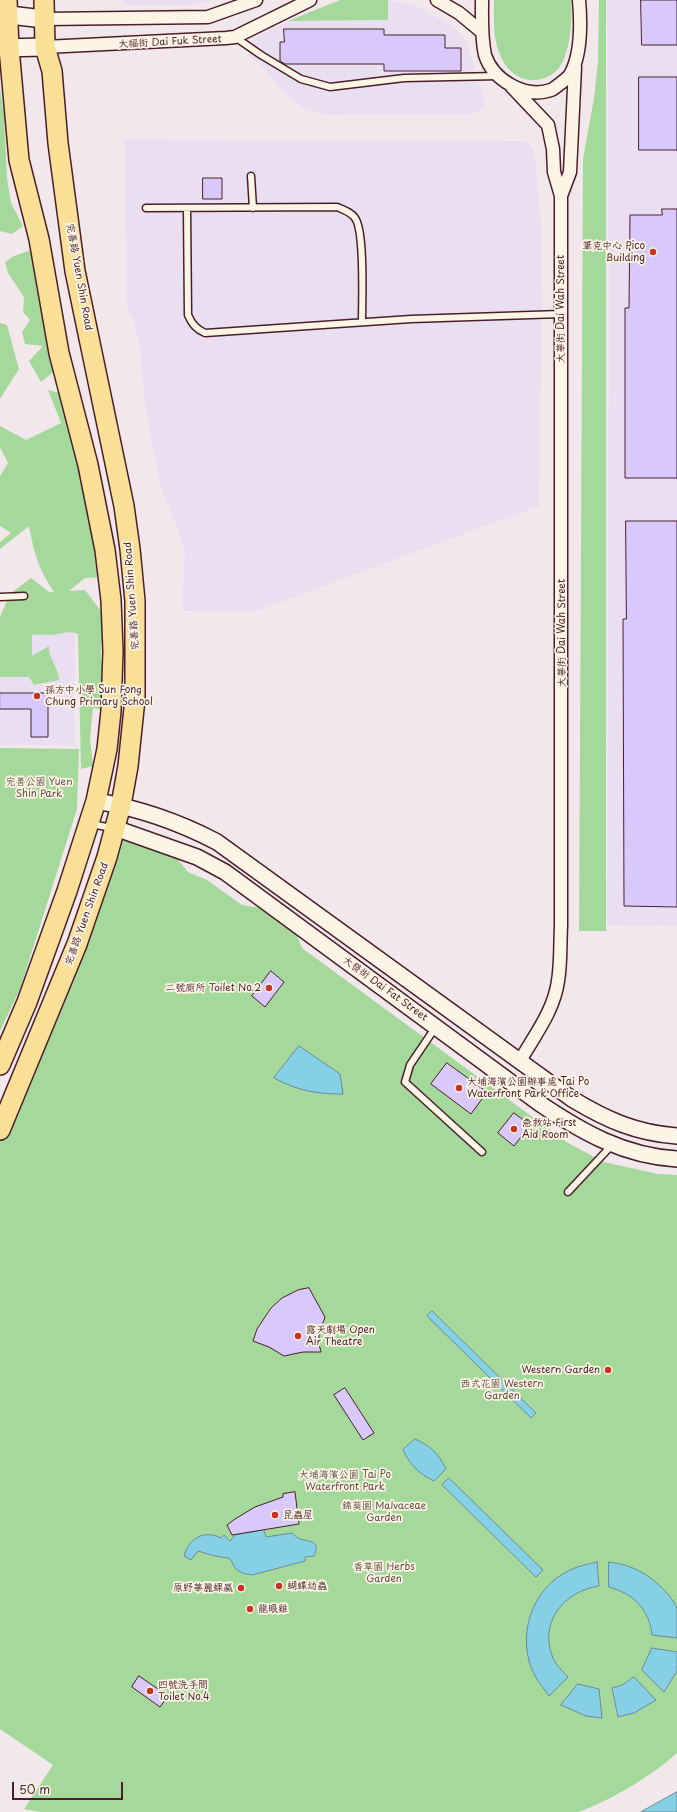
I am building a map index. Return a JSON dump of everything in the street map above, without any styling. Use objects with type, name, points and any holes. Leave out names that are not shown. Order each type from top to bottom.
[{"type":"main road","name":"完善路 Yuen Shin Road","points":[[0,1130],[77,944],[92,903],[121,805],[133,730],[136,691],[134,601],[130,549],[124,506],[76,271],[58,143],[52,70],[45,47],[44,0]]},
{"type":"main road","points":[[0,1065],[26,1002],[67,891],[96,801],[107,749],[111,711],[114,651],[108,575],[88,466],[59,353],[39,239],[19,160],[4,48],[5,9],[44,19]]},
{"type":"main road","points":[[4,48],[45,47]]},
{"type":"street","points":[[44,19],[208,17],[256,0]]},
{"type":"street","name":"大福街 Dai Fuk Street","points":[[45,47],[236,37],[310,0]]},
{"type":"street","points":[[437,0],[459,13],[482,32]]},
{"type":"street","points":[[482,0],[482,32],[486,56],[498,76]]},
{"type":"street","name":"大華街 Dai Wah Street","points":[[561,196],[570,172],[575,63],[579,38],[579,0]]},
{"type":"street","points":[[512,87],[534,92],[552,90],[569,76],[575,63]]},
{"type":"street","name":"大華街 Dai Wah Street","points":[[498,76],[512,87],[548,125],[553,149],[554,172],[561,196],[561,910],[559,978],[549,1012],[520,1061]]},
{"type":"street","name":"大發街 Dai Fat Street","points":[[96,801],[121,805],[186,826],[227,848],[572,1098],[609,1120],[644,1132],[677,1136]]},
{"type":"street","name":"大發街 Dai Fat Street","points":[[115,828],[198,857],[225,872],[561,1118],[592,1136],[612,1145],[651,1156],[677,1158]]},
{"type":"lane","points":[[236,37],[261,55],[301,79],[330,87],[404,78],[498,76]]},
{"type":"lane","points":[[251,176],[253,208]]},
{"type":"lane","points":[[146,208],[337,207],[350,212],[357,219],[361,234],[362,322]]},
{"type":"lane","points":[[187,208],[188,315],[191,322],[197,329],[205,333],[362,322],[561,314]]},
{"type":"lane","points":[[0,597],[24,596]]},
{"type":"lane","name":"大發街 Dai Fat Street","points":[[89,824],[115,828]]},
{"type":"lane","points":[[436,1027],[410,1064],[405,1082],[482,1152]]},
{"type":"lane","points":[[568,1192],[612,1145]]},
{"type":"shaded area","points":[[123,0],[212,0],[194,5],[123,5]]},
{"type":"shaded area","points":[[388,0],[415,5],[454,27],[466,39],[486,105],[480,110],[471,114],[324,115],[300,106],[285,94],[262,67],[248,55],[256,37],[288,21],[388,20]]},
{"type":"shaded area","points":[[607,0],[677,0],[677,926],[607,925],[609,297]]},
{"type":"shaded area","points":[[125,139],[525,141],[534,149],[541,223],[542,304],[539,506],[254,612],[182,611],[185,549],[160,484],[145,405],[140,349],[135,324],[127,308]]},
{"type":"shaded area","name":"孫方中小學 Sun Fong Chung Primary School","points":[[74,616],[74,745],[0,745],[0,617]]},
{"type":"green space","points":[[340,0],[388,0],[388,20],[288,21]]},
{"type":"green space","points":[[494,0],[571,0],[569,41],[565,56],[558,69],[552,74],[539,80],[532,80],[518,76],[507,67],[498,49],[496,41]]},
{"type":"green space","points":[[599,0],[606,0],[606,931],[579,931],[583,159],[594,98],[598,61]]},
{"type":"green space","points":[[0,87],[4,116],[7,178],[11,203],[23,226],[12,234],[0,231]]},
{"type":"green space","points":[[31,250],[39,274],[36,289],[40,295],[58,368],[41,382],[29,361],[43,346],[25,344],[22,332],[30,320],[23,312],[24,297],[8,273],[5,262],[14,256]]},
{"type":"green space","points":[[0,323],[7,325],[19,369],[0,399]]},
{"type":"green space","points":[[48,390],[60,393],[108,577],[85,578],[69,591],[85,590],[108,620],[117,645],[101,643],[101,662],[118,664],[108,711],[93,708],[90,738],[93,766],[81,769],[78,634],[68,632],[52,635],[32,635],[32,656],[49,646],[50,655],[59,676],[59,680],[34,685],[29,677],[0,677],[0,617],[10,594],[31,578],[49,592],[54,592],[37,560],[29,526],[0,549],[0,542],[11,533],[0,526],[0,476],[8,463],[0,447],[0,426],[26,440],[61,423]]},
{"type":"green space","name":"完善公園 Yuen Shin Park","points":[[0,748],[79,749],[77,809],[20,989],[0,1031]]},
{"type":"green space","name":"大埔海濱公園 Tai Po Waterfront Park","points":[[113,831],[158,835],[188,872],[207,880],[242,905],[267,909],[293,926],[302,948],[568,1143],[604,1162],[658,1174],[677,1175],[677,1753],[667,1762],[631,1787],[579,1812],[41,1812],[24,1809],[53,1765],[0,1729],[0,1125]]},
{"type":"water","points":[[299,1046],[340,1074],[343,1094],[307,1091],[291,1086],[274,1078]]},
{"type":"water","points":[[432,1311],[536,1413],[531,1418],[427,1316]]},
{"type":"water","points":[[415,1439],[434,1451],[446,1469],[434,1481],[416,1468],[403,1450]]},
{"type":"water","points":[[449,1478],[543,1570],[536,1577],[442,1485]]},
{"type":"water","points":[[264,1530],[266,1537],[292,1533],[299,1539],[311,1541],[316,1547],[314,1556],[305,1557],[305,1561],[252,1575],[242,1573],[235,1568],[231,1560],[228,1558],[198,1551],[191,1560],[184,1556],[193,1540],[203,1535],[214,1535],[221,1538],[224,1535],[230,1541],[235,1535]]},
{"type":"water","points":[[597,1562],[599,1586],[586,1589],[575,1594],[557,1611],[552,1621],[549,1633],[549,1645],[557,1666],[568,1677],[549,1696],[535,1676],[529,1661],[527,1631],[530,1616],[545,1589],[556,1578],[570,1570]]},
{"type":"water","points":[[609,1562],[625,1565],[645,1574],[667,1593],[677,1609],[677,1638],[652,1635],[648,1618],[639,1604],[626,1594],[609,1587]]},
{"type":"water","points":[[652,1648],[677,1652],[677,1671],[664,1692],[642,1670]]},
{"type":"water","points":[[634,1677],[656,1700],[634,1713],[618,1717],[612,1688],[622,1685]]},
{"type":"water","points":[[578,1684],[599,1689],[602,1718],[586,1716],[561,1705]]},
{"type":"water","points":[[677,1792],[677,1812],[641,1812]]},
{"type":"building","points":[[641,0],[677,0],[677,45],[642,45]]},
{"type":"building","points":[[284,29],[384,29],[384,35],[445,35],[445,48],[461,48],[461,71],[384,71],[384,64],[285,64],[280,61],[280,42],[284,42]]},
{"type":"building","points":[[639,77],[677,77],[677,150],[639,150]]},
{"type":"building","points":[[203,178],[222,178],[222,199],[203,199]]},
{"type":"building","points":[[662,209],[677,209],[677,478],[625,478],[625,308],[629,308],[630,215],[662,215]]},
{"type":"building","points":[[626,521],[677,521],[677,907],[624,906],[623,619],[626,619]]},
{"type":"building","name":"孫方中小學 Sun Fong Chung Primary School","points":[[0,693],[48,693],[48,737],[31,737],[31,709],[0,709]]},
{"type":"building","name":"二號廁所 Toilet No.2","points":[[271,971],[284,982],[265,1007],[252,996]]},
{"type":"building","name":"大埔海濱公園辦事處 Tai Po Waterfront Park Office","points":[[447,1063],[487,1092],[471,1114],[431,1084]]},
{"type":"building","name":"急救站 First Aid Room","points":[[514,1113],[530,1125],[514,1146],[498,1133]]},
{"type":"building","points":[[309,1288],[325,1317],[319,1335],[321,1352],[303,1352],[284,1356],[269,1347],[253,1341],[257,1329],[271,1308],[282,1298],[298,1290]]},
{"type":"building","points":[[345,1388],[374,1433],[363,1440],[334,1395]]},
{"type":"building","name":"昆蟲屋","points":[[295,1492],[299,1524],[232,1535],[227,1525],[235,1519],[255,1507],[283,1497],[283,1494]]},
{"type":"building","name":"四號洗手間 Toilet No.4","points":[[139,1676],[168,1696],[160,1707],[132,1687]]},
{"type":"place","name":"筆克中心 Pico Building","points":[[653,252]]},
{"type":"place","name":"孫方中小學 Sun Fong Chung Primary School","points":[[37,696]]},
{"type":"place","name":"二號廁所 Toilet No.2","points":[[269,988]]},
{"type":"place","name":"大埔海濱公園辦事處 Tai Po Waterfront Park Office","points":[[459,1088]]},
{"type":"place","name":"急救站 First Aid Room","points":[[514,1129]]},
{"type":"place","name":"露天劇場 Open Air Theatre","points":[[298,1336]]},
{"type":"place","name":"Western Garden","points":[[608,1370]]},
{"type":"place","name":"昆蟲屋","points":[[275,1515]]},
{"type":"place","name":"蝴蝶幼蟲","points":[[279,1586]]},
{"type":"place","name":"原野華麗蜾蠃","points":[[241,1588]]},
{"type":"place","name":"龍眼雞","points":[[250,1609]]},
{"type":"place","name":"四號洗手間 Toilet No.4","points":[[150,1691]]},
{"type":"park label","name":"西式花園 Western Garden","points":[[502,1390]]},
{"type":"park label","name":"錦葵園 Malvaceae Garden","points":[[384,1512]]},
{"type":"park label","name":"香草園 Herbs Garden","points":[[384,1572]]}]
